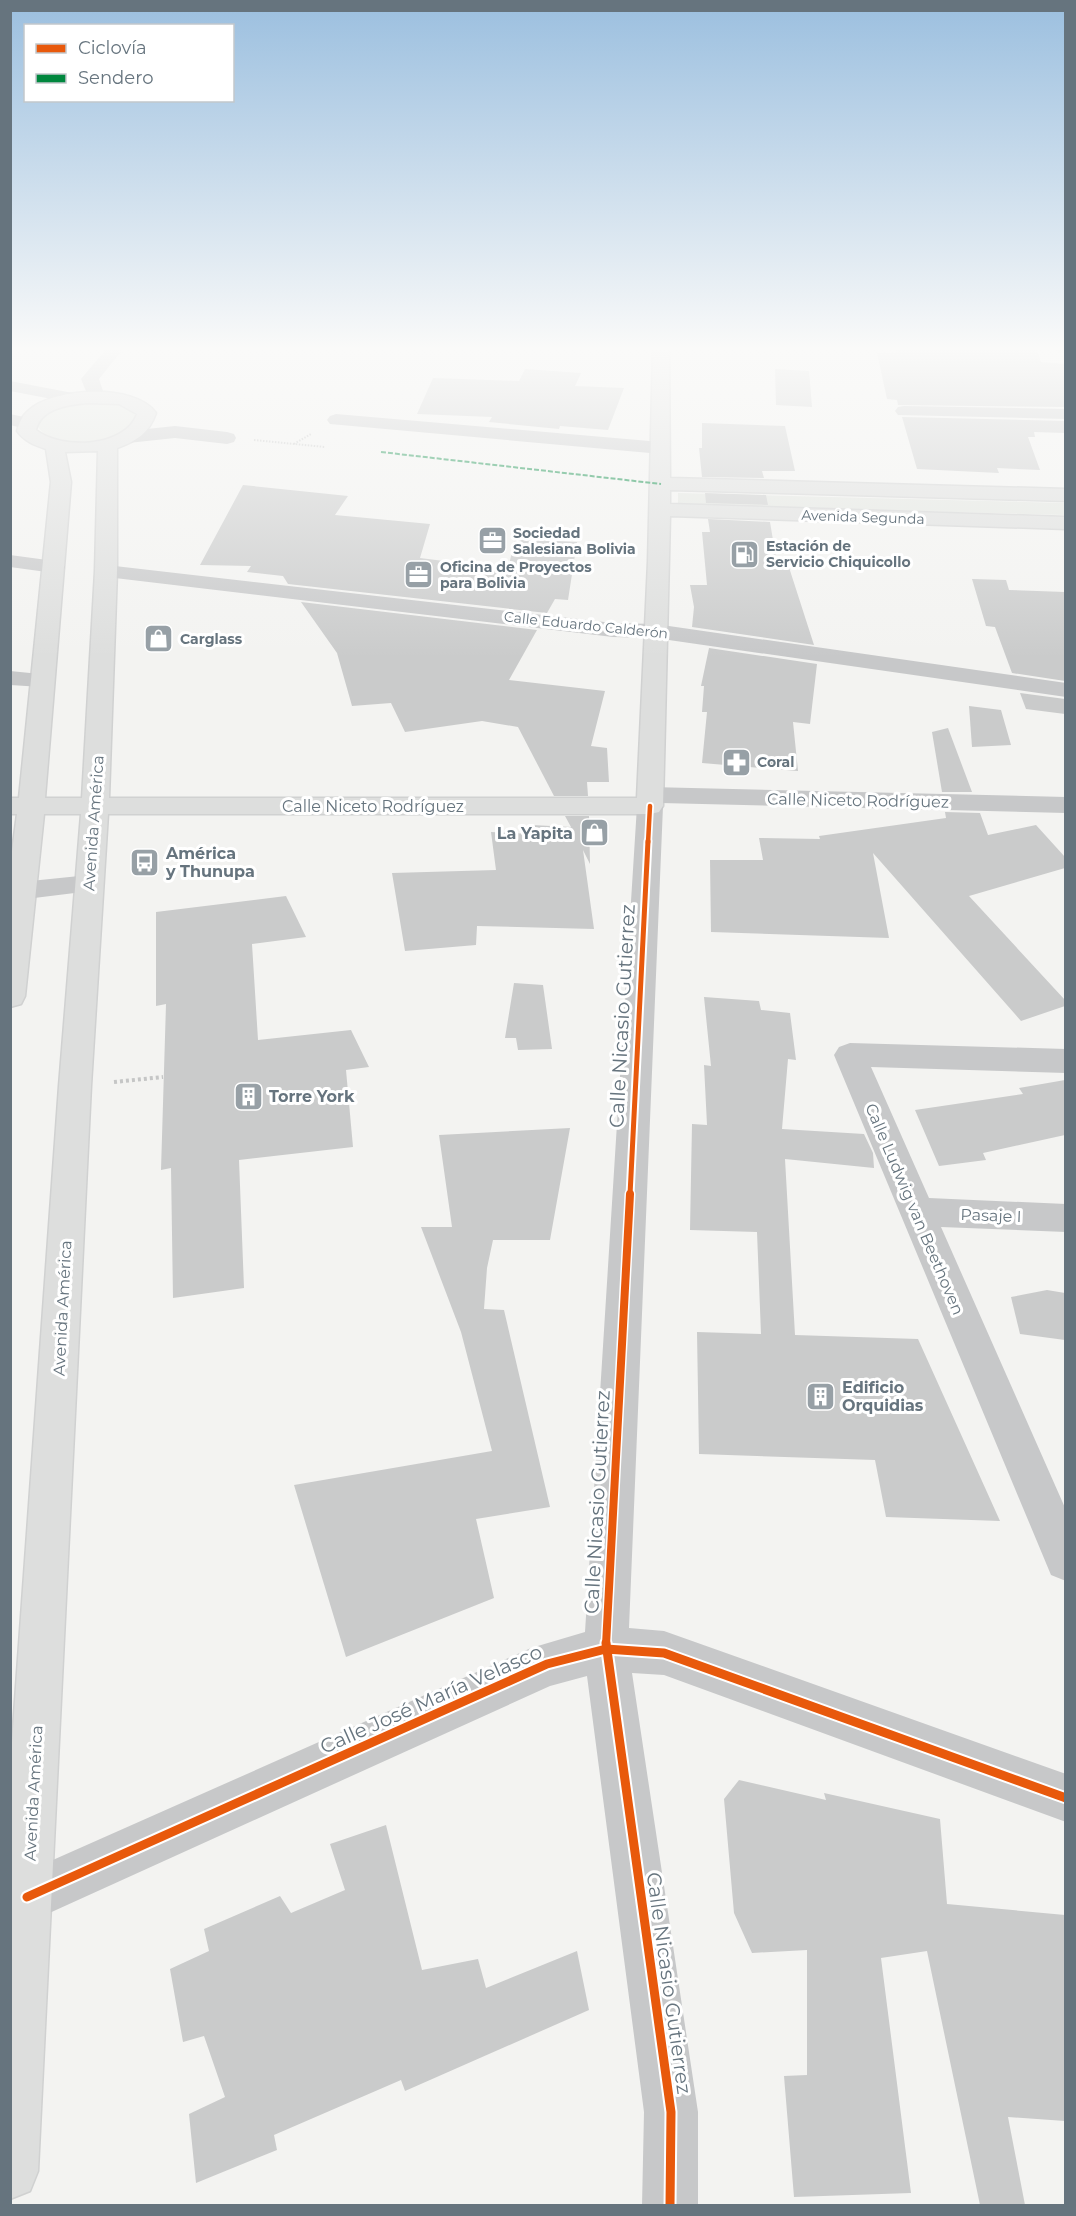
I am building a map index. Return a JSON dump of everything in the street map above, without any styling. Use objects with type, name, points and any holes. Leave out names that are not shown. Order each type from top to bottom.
[{"type":"main road","points":[[10,996],[21,806],[42,680],[62,482],[56,451]]},
{"type":"main road","name":"Avenida América","points":[[10,2171],[75,1086],[96,806],[106,571],[108,451]]},
{"type":"main road","name":"Calle Nicasio Gutierrez","points":[[650,801],[661,451]]},
{"type":"main road","name":"Avenida Segunda","points":[[661,484],[1065,495]]},
{"type":"main road","name":"Avenida Segunda","points":[[660,510],[1065,523]]},
{"type":"main road","name":"Calle Niceto Rodríguez","points":[[21,806],[650,801]]},
{"type":"street","points":[[10,561],[54,567]]},
{"type":"street","name":"Calle Eduardo Calderón","points":[[106,571],[613,630],[655,631],[1065,690]]},
{"type":"street","points":[[10,678],[42,680]]},
{"type":"street","name":"Calle Niceto Rodríguez","points":[[650,801],[1065,805]]},
{"type":"street","name":"Calle Nicasio Gutierrez","points":[[650,801],[606,1649],[670,2112],[670,2205]]},
{"type":"street","points":[[16,893],[89,884]]},
{"type":"street","name":"Calle Ludwig van Beethoven","points":[[1065,1060],[850,1055],[1065,1560]]},
{"type":"street","name":"Pasaje I","points":[[916,1212],[1065,1218]]},
{"type":"street","name":"Calle José María Velasco","points":[[27,1897],[548,1664],[606,1649],[664,1653],[1065,1798]]},
{"type":"path","points":[[75,1086],[163,1077]]},
{"type":"shaded area","points":[[678,493],[1065,503],[1065,515],[678,505]]},
{"type":"building","points":[[699,451],[791,451],[795,471],[762,471],[764,478],[702,477]]},
{"type":"building","points":[[912,451],[1033,451],[1040,470],[997,468],[999,473],[917,469]]},
{"type":"building","points":[[243,485],[348,496],[335,515],[430,524],[420,558],[508,569],[515,539],[577,542],[568,600],[555,599],[547,613],[288,584],[283,576],[247,572],[251,566],[200,565]]},
{"type":"building","points":[[705,493],[766,495],[768,505],[706,503]]},
{"type":"building","points":[[708,519],[770,522],[776,558],[786,558],[814,645],[692,627],[694,607],[690,585],[707,585],[702,532],[710,532]]},
{"type":"building","points":[[972,579],[1006,580],[1009,590],[1065,592],[1065,681],[1012,673],[995,627],[986,626]]},
{"type":"building","points":[[301,602],[537,630],[509,680],[605,691],[591,746],[607,748],[609,782],[587,782],[588,796],[554,796],[518,727],[482,721],[405,732],[391,703],[352,706],[337,653]]},
{"type":"building","points":[[709,648],[817,664],[810,724],[793,722],[798,771],[702,763],[707,712],[702,712],[704,686],[701,686]]},
{"type":"building","points":[[1020,693],[1065,699],[1065,714],[1026,709]]},
{"type":"building","points":[[969,706],[1001,710],[1011,745],[972,747]]},
{"type":"building","points":[[948,728],[972,792],[942,792],[932,732]]},
{"type":"building","points":[[945,812],[980,813],[988,835],[1036,825],[1065,857],[1065,868],[969,896],[1065,1000],[1065,1006],[1021,1021],[873,853],[889,938],[711,932],[710,860],[763,860],[759,838],[820,839],[819,836],[946,818]]},
{"type":"building","points":[[565,816],[589,816],[590,864],[583,850],[594,929],[477,926],[476,945],[405,951],[392,873],[496,870],[491,832],[531,834],[531,825],[571,827]]},
{"type":"building","points":[[286,896],[306,937],[252,944],[258,1040],[351,1030],[369,1067],[346,1070],[353,1147],[239,1160],[244,1288],[173,1298],[171,1168],[161,1170],[166,1004],[156,1006],[156,912]]},
{"type":"building","points":[[514,983],[543,985],[552,1049],[518,1050],[516,1038],[505,1038]]},
{"type":"building","points":[[704,997],[759,1001],[761,1010],[790,1013],[796,1060],[788,1059],[782,1129],[864,1134],[873,1153],[874,1168],[785,1159],[795,1335],[918,1339],[1000,1521],[886,1517],[875,1460],[699,1454],[697,1332],[761,1334],[757,1232],[690,1230],[692,1124],[707,1125],[704,1065],[711,1066]]},
{"type":"building","points":[[1065,1080],[1065,1135],[983,1153],[986,1160],[939,1166],[915,1110],[1023,1094],[1019,1088]]},
{"type":"building","points":[[570,1128],[550,1240],[493,1240],[487,1268],[484,1309],[504,1310],[550,1507],[476,1519],[494,1598],[346,1657],[294,1485],[492,1451],[461,1332],[421,1227],[452,1227],[439,1135]]},
{"type":"building","points":[[1047,1290],[1065,1293],[1065,1340],[1020,1334],[1011,1297]]},
{"type":"building","points":[[739,1780],[826,1800],[824,1793],[940,1819],[947,1904],[1065,1915],[1065,2121],[1008,2117],[1025,2205],[980,2205],[927,1951],[881,1958],[911,2193],[794,2197],[784,2076],[807,2075],[807,1950],[752,1953],[734,1913],[724,1799]]},
{"type":"building","points":[[386,1825],[422,1970],[478,1959],[486,1988],[577,1951],[589,2010],[405,2091],[401,2080],[274,2135],[277,2150],[196,2183],[189,2114],[225,2097],[204,2036],[183,2042],[170,1969],[209,1951],[204,1929],[280,1896],[291,1913],[345,1890],[330,1844]]},
{"type":"marked path","points":[[381,452],[661,484]]},
{"type":"cycle path","points":[[650,806],[606,1649],[671,2112],[670,2206]]},
{"type":"cycle path","points":[[27,1897],[547,1664],[606,1649],[664,1653],[1066,1798]]},
{"type":"place","name":"Sociedad Salesiana Bolivia","points":[[492,541]]},
{"type":"place","name":"Estación de Servicio Chiquicollo","points":[[745,554]]},
{"type":"place","name":"Oficina de Proyectos para Bolivia","points":[[419,575]]},
{"type":"place","name":"Carglass","points":[[159,639]]},
{"type":"place","name":"Coral","points":[[736,762]]},
{"type":"place","name":"La Yapita","points":[[594,833]]},
{"type":"place","name":"América y Thunupa","points":[[145,862]]},
{"type":"place","name":"Torre York","points":[[248,1096]]},
{"type":"place","name":"Edificio Orquidias","points":[[821,1396]]}]
